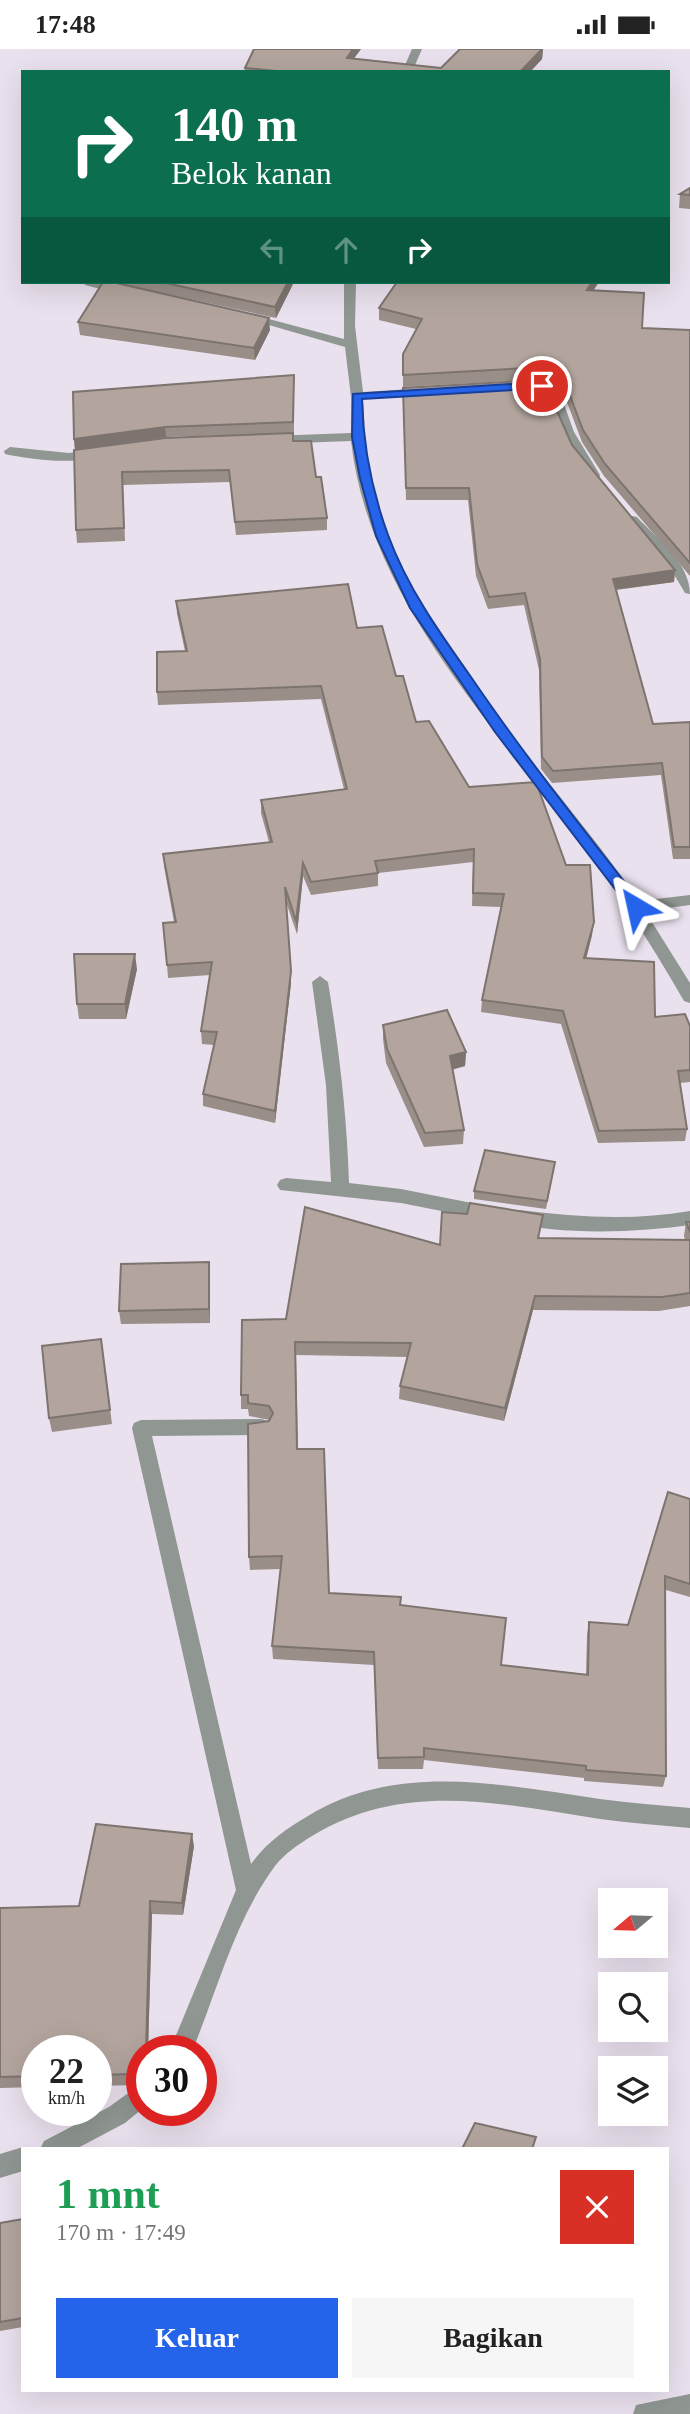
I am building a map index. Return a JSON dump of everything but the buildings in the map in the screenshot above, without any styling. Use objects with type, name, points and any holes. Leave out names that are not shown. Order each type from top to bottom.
[{"type":"street","points":[[408,70],[417,49]]},
{"type":"street","points":[[94,284],[137,293]]},
{"type":"street","points":[[349,284],[346,304],[348,344],[357,396],[358,437],[365,478],[382,536],[417,608],[500,729],[636,907],[690,997]]},
{"type":"street","points":[[232,314],[348,344]]},
{"type":"street","points":[[512,388],[542,386],[554,393],[568,432],[583,460],[602,485]]},
{"type":"street","points":[[357,396],[447,391]]},
{"type":"street","points":[[249,441],[358,437]]},
{"type":"street","points":[[10,451],[69,457],[105,452]]},
{"type":"street","points":[[627,513],[677,569],[690,590]]},
{"type":"street","points":[[636,907],[690,900]]},
{"type":"street","points":[[320,982],[332,1045],[340,1124],[340,1189]]},
{"type":"street","points":[[286,1185],[401,1196],[485,1213],[566,1222],[662,1224],[690,1218]]},
{"type":"street","points":[[247,1891],[141,1428],[262,1427]]},
{"type":"street","points":[[187,2035],[247,1891],[269,1856],[318,1819],[359,1802],[414,1790],[497,1791],[603,1809],[690,1818]]},
{"type":"street","points":[[56,2147],[117,2115],[126,2107]]},
{"type":"street","points":[[0,2166],[21,2160]]},
{"type":"street","points":[[645,2414],[690,2406]]},
{"type":"route","points":[[542,386],[357,396],[358,437],[365,478],[382,536],[417,608],[500,729],[636,907]]}]
